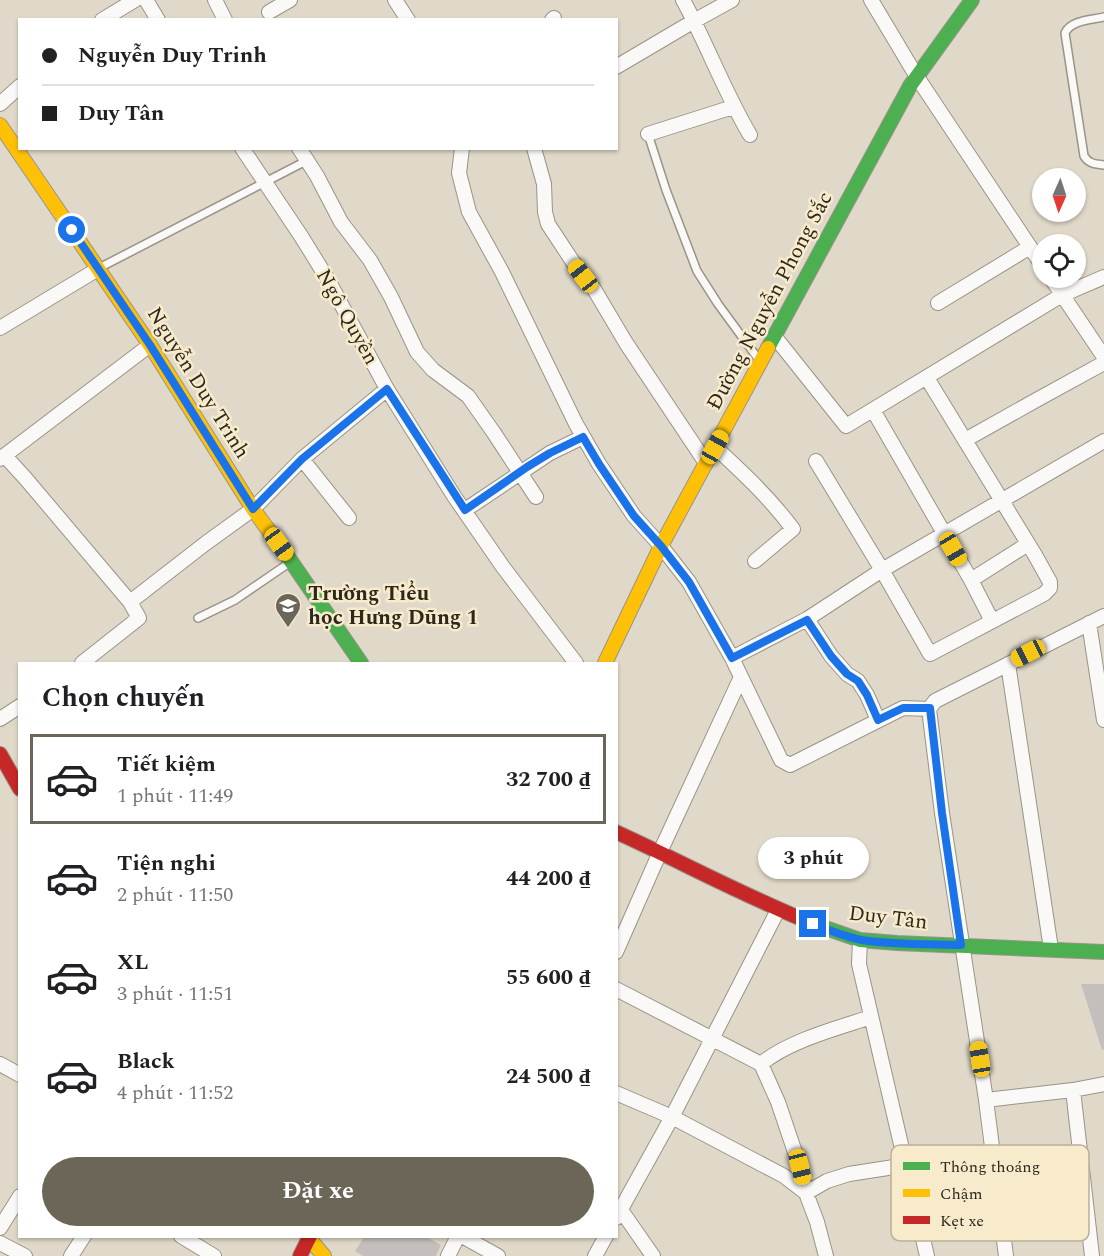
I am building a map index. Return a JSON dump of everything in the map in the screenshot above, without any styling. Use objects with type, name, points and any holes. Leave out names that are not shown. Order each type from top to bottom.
[{"type":"street","points":[[105,18],[135,0]]},
{"type":"street","points":[[146,0],[157,18]]},
{"type":"street","points":[[215,0],[224,18]]},
{"type":"street","points":[[269,12],[290,0]]},
{"type":"street","points":[[395,0],[407,18]]},
{"type":"street","points":[[682,0],[750,135]]},
{"type":"street","points":[[618,66],[732,0]]},
{"type":"street","points":[[871,0],[917,77],[1032,250]]},
{"type":"street","name":"Đường Nguyễn Phong Sắc","points":[[605,662],[661,546],[910,86],[972,0]]},
{"type":"street","points":[[0,104],[18,88]]},
{"type":"street","points":[[648,135],[734,107]]},
{"type":"street","name":"Nguyễn Duy Trinh","points":[[0,125],[18,146]]},
{"type":"street","name":"Nguyễn Duy Trinh","points":[[21,150],[150,345],[253,509],[360,662]]},
{"type":"street","name":"Ngô Quyền","points":[[243,150],[327,278],[387,389],[465,510],[503,567],[575,662]]},
{"type":"street","points":[[462,150],[459,173],[469,212],[583,437],[634,516],[689,582],[732,658],[781,760],[790,765],[903,708],[930,708]]},
{"type":"street","points":[[535,150],[544,184],[548,224],[594,289],[706,463]]},
{"type":"street","points":[[303,155],[317,176],[341,222],[370,260],[391,297],[417,352],[433,370],[468,396],[536,497]]},
{"type":"street","points":[[938,303],[1030,247]]},
{"type":"street","points":[[0,328],[98,268]]},
{"type":"street","points":[[775,337],[846,426],[1062,295],[1104,277]]},
{"type":"street","points":[[1057,288],[1104,357]]},
{"type":"street","points":[[83,662],[139,618],[130,602],[26,479],[2,458],[150,345]]},
{"type":"street","points":[[965,440],[1104,363]]},
{"type":"street","points":[[816,461],[930,654],[1044,594],[1050,588],[1050,582],[927,378]]},
{"type":"street","points":[[130,602],[253,509],[302,459],[387,389]]},
{"type":"street","points":[[873,410],[971,580],[992,621]]},
{"type":"street","points":[[465,510],[550,453],[583,437]]},
{"type":"street","points":[[732,658],[807,620],[882,570],[1104,441]]},
{"type":"street","points":[[715,447],[776,507],[793,530],[755,561]]},
{"type":"street","points":[[302,459],[349,518]]},
{"type":"street","points":[[971,580],[1028,544]]},
{"type":"street","points":[[992,1145],[942,813],[930,708],[935,701],[1104,616]]},
{"type":"street","points":[[807,620],[831,656],[847,674],[858,681],[878,720]]},
{"type":"street","points":[[1089,623],[1104,720]]},
{"type":"street","points":[[1008,664],[1051,948]]},
{"type":"street","points":[[618,947],[741,677]]},
{"type":"street","points":[[0,719],[18,706]]},
{"type":"street","points":[[0,754],[18,786]]},
{"type":"street","name":"Duy Tân","points":[[618,833],[778,910],[860,940],[1104,952]]},
{"type":"street","points":[[653,1256],[618,1212],[672,1117],[778,910]]},
{"type":"street","points":[[860,940],[859,964],[902,1145]]},
{"type":"street","points":[[618,990],[761,1064],[778,1102],[800,1167],[806,1193],[818,1222],[826,1256]]},
{"type":"street","points":[[761,1064],[791,1046],[871,1017]]},
{"type":"street","points":[[0,1064],[18,1074]]},
{"type":"street","points":[[986,1100],[1104,1084]]},
{"type":"street","points":[[1073,1090],[1079,1145]]},
{"type":"street","points":[[618,1094],[672,1117],[784,1176],[806,1193]]},
{"type":"street","points":[[806,1193],[827,1181],[849,1174],[891,1168]]},
{"type":"street","points":[[0,1228],[18,1199]]},
{"type":"street","points":[[1089,1230],[1092,1256]]},
{"type":"street","points":[[70,1256],[83,1238]]},
{"type":"street","points":[[184,1238],[214,1256]]},
{"type":"street","points":[[300,1256],[309,1238]]},
{"type":"street","points":[[310,1238],[324,1256]]},
{"type":"street","points":[[448,1256],[459,1238]]},
{"type":"street","points":[[464,1238],[498,1256]]},
{"type":"street","points":[[595,1256],[605,1238]]},
{"type":"street","points":[[924,1241],[927,1256]]},
{"type":"street","points":[[1004,1241],[1006,1256]]},
{"type":"street","points":[[0,1243],[25,1256]]},
{"type":"lane","points":[[1104,18],[1071,25],[1066,30],[1065,37],[1084,156],[1093,164],[1104,165]]},
{"type":"lane","points":[[648,135],[697,271],[718,304],[761,362]]},
{"type":"lane","points":[[98,268],[264,182],[303,155]]},
{"type":"lane","points":[[198,618],[235,600],[291,561]]},
{"type":"building","points":[[1081,984],[1104,984],[1104,1049],[1102,1050]]},
{"type":"building","points":[[364,1238],[429,1238],[441,1245],[436,1256],[363,1256],[355,1251]]},
{"type":"traffic: fast","points":[[768,348],[910,86],[972,0]]},
{"type":"traffic: fast","points":[[286,554],[360,662]]},
{"type":"traffic: fast","points":[[814,924],[860,940],[1104,952]]},
{"type":"traffic: slow","points":[[0,125],[150,345],[253,509],[286,554]]},
{"type":"traffic: slow","points":[[605,662],[661,546],[768,348]]},
{"type":"traffic: slow","points":[[309,1238],[324,1256]]},
{"type":"traffic: jam","points":[[0,754],[18,786]]},
{"type":"traffic: jam","points":[[618,833],[814,924]]},
{"type":"traffic: jam","points":[[300,1256],[309,1238]]},
{"type":"place","name":"Trường Tiểu học Hưng Dũng 1","points":[[288,629]]},
{"type":"route","points":[[72,230],[150,345],[253,509],[302,459],[387,389],[465,510],[527,467],[583,437],[634,516],[689,582],[732,658],[807,620],[831,656],[847,674],[858,681],[878,720],[903,708],[930,708],[961,945],[860,940],[813,924]]}]
